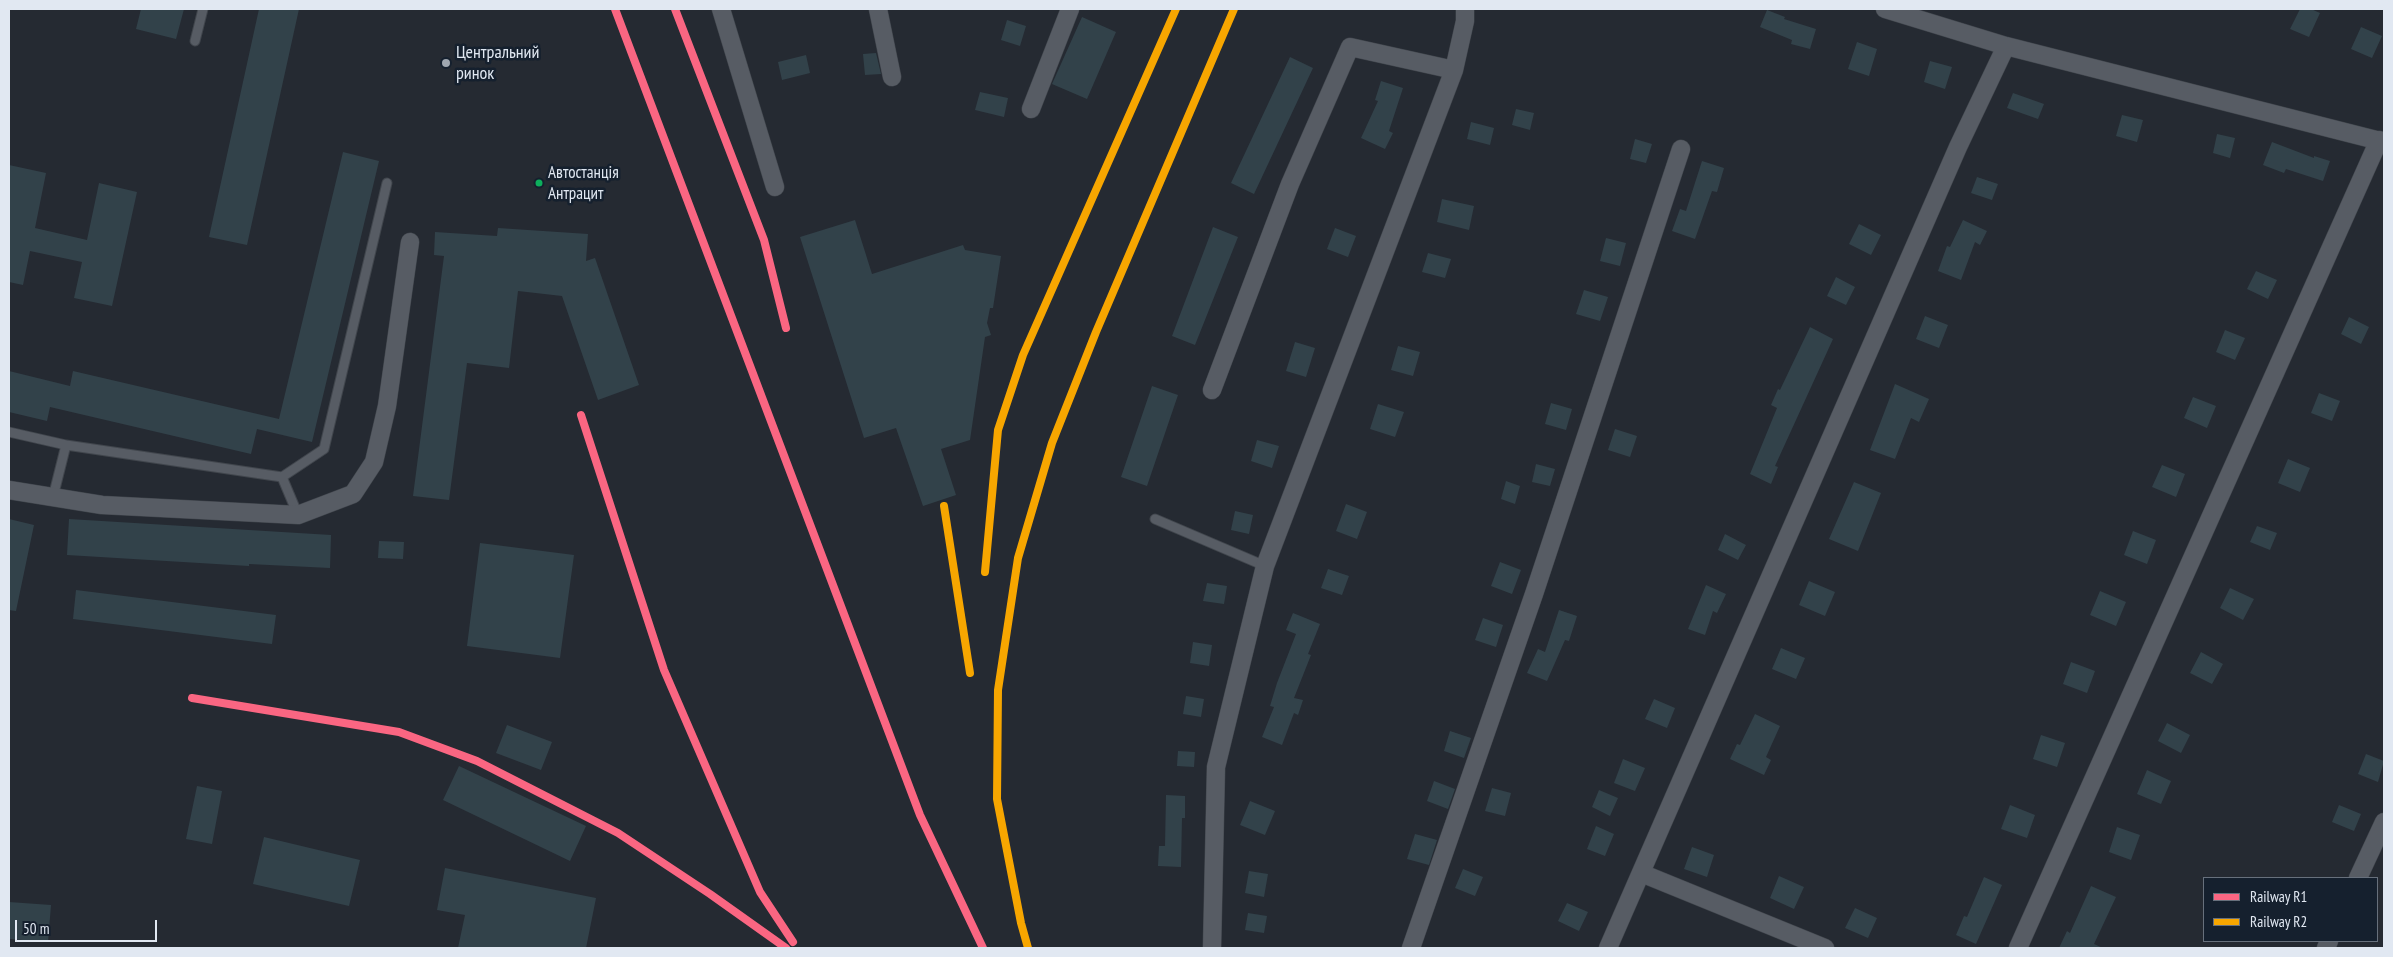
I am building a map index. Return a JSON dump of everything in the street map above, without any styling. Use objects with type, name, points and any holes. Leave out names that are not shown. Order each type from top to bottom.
[{"type":"street","points":[[720,9],[776,187]]},
{"type":"street","points":[[878,9],[892,77]]},
{"type":"street","points":[[1031,109],[1070,9]]},
{"type":"street","points":[[1212,948],[1216,767],[1265,566],[1454,70],[1465,21],[1465,9]]},
{"type":"street","points":[[1885,9],[2006,46],[2382,141],[2018,948]]},
{"type":"street","points":[[1608,948],[1954,156],[2006,46]]},
{"type":"street","points":[[1212,390],[1290,184],[1350,47],[1454,70]]},
{"type":"street","points":[[1411,948],[1534,594],[1681,149]]},
{"type":"street","points":[[9,490],[102,505],[298,515],[352,494],[374,462],[387,406],[410,242]]},
{"type":"street","points":[[2358,877],[2384,822]]},
{"type":"street","points":[[1641,873],[1825,948]]},
{"type":"lane","points":[[195,41],[203,9]]},
{"type":"lane","points":[[9,432],[66,446],[282,477],[324,449],[387,183]]},
{"type":"lane","points":[[53,497],[66,446]]},
{"type":"lane","points":[[282,477],[298,515]]},
{"type":"lane","points":[[1154,519],[1265,566]]},
{"type":"building","points":[[141,9],[184,9],[176,39],[136,29]]},
{"type":"building","points":[[259,9],[299,9],[247,245],[209,237]]},
{"type":"building","points":[[2300,9],[2311,9],[2320,13],[2309,37],[2290,29]]},
{"type":"building","points":[[1767,10],[1785,17],[1784,19],[1816,29],[1810,49],[1791,44],[1792,40],[1760,27]]},
{"type":"building","points":[[1082,17],[1116,32],[1087,99],[1052,84]]},
{"type":"building","points":[[1007,20],[1026,26],[1020,46],[1001,40]]},
{"type":"building","points":[[2361,27],[2382,36],[2372,58],[2351,49]]},
{"type":"building","points":[[1857,42],[1877,49],[1869,76],[1848,69]]},
{"type":"building","points":[[876,53],[881,74],[865,75],[863,54]]},
{"type":"building","points":[[806,55],[810,73],[782,80],[778,62]]},
{"type":"building","points":[[1290,57],[1313,68],[1254,194],[1231,183]]},
{"type":"building","points":[[1930,61],[1952,67],[1945,89],[1924,82]]},
{"type":"building","points":[[1381,81],[1403,88],[1389,131],[1393,133],[1385,149],[1361,138],[1378,101],[1375,100]]},
{"type":"building","points":[[980,92],[1008,98],[1004,117],[975,110]]},
{"type":"building","points":[[2013,93],[2044,104],[2038,119],[2007,108]]},
{"type":"building","points":[[1516,109],[1534,113],[1530,130],[1512,125]]},
{"type":"building","points":[[2122,115],[2143,120],[2137,142],[2116,136]]},
{"type":"building","points":[[1471,122],[1494,128],[1490,145],[1467,139]]},
{"type":"building","points":[[2217,134],[2235,138],[2230,158],[2213,153]]},
{"type":"building","points":[[1635,139],[1652,144],[1646,163],[1630,159]]},
{"type":"building","points":[[2272,142],[2314,158],[2314,156],[2330,161],[2323,181],[2286,169],[2284,173],[2263,165]]},
{"type":"building","points":[[343,152],[379,161],[312,442],[257,429],[251,454],[50,407],[47,421],[9,412],[9,371],[70,386],[73,371],[279,419]]},
{"type":"building","points":[[1702,161],[1724,168],[1717,192],[1712,191],[1695,239],[1672,231],[1680,209],[1686,211]]},
{"type":"building","points":[[9,165],[46,173],[35,228],[87,240],[99,183],[137,192],[112,306],[74,298],[82,262],[30,251],[23,285],[9,282]]},
{"type":"building","points":[[1977,177],[1998,184],[1992,200],[1971,193]]},
{"type":"building","points":[[1442,199],[1474,206],[1469,230],[1437,222]]},
{"type":"building","points":[[855,220],[872,274],[963,245],[965,250],[1001,256],[993,308],[990,308],[987,323],[991,335],[985,337],[970,440],[941,449],[956,495],[923,506],[896,428],[864,438],[800,237]]},
{"type":"building","points":[[1963,220],[1987,231],[1980,245],[1975,242],[1961,280],[1938,271],[1947,246],[1950,247]]},
{"type":"building","points":[[1859,224],[1881,235],[1871,255],[1849,244]]},
{"type":"building","points":[[1213,227],[1238,237],[1195,345],[1172,336]]},
{"type":"building","points":[[498,228],[588,234],[586,261],[595,258],[639,385],[598,400],[562,296],[518,291],[509,368],[467,363],[449,500],[413,496],[444,256],[434,255],[435,232],[497,236]]},
{"type":"building","points":[[1335,228],[1356,236],[1348,257],[1327,249]]},
{"type":"building","points":[[1606,238],[1626,243],[1620,266],[1600,261]]},
{"type":"building","points":[[1428,253],[1451,259],[1445,278],[1422,272]]},
{"type":"building","points":[[2256,271],[2277,280],[2268,299],[2247,289]]},
{"type":"building","points":[[1836,277],[1855,287],[1846,305],[1827,296]]},
{"type":"building","points":[[1584,290],[1608,297],[1600,321],[1576,314]]},
{"type":"building","points":[[1925,316],[1948,325],[1939,348],[1916,339]]},
{"type":"building","points":[[2349,317],[2369,327],[2361,344],[2341,334]]},
{"type":"building","points":[[1810,327],[1833,339],[1775,466],[1778,467],[1771,484],[1750,474],[1777,408],[1771,405]]},
{"type":"building","points":[[2225,330],[2245,338],[2235,360],[2216,352]]},
{"type":"building","points":[[1295,342],[1315,348],[1306,377],[1286,371]]},
{"type":"building","points":[[1398,346],[1420,352],[1413,376],[1391,370]]},
{"type":"building","points":[[1895,384],[1929,399],[1919,422],[1911,418],[1895,459],[1870,450]]},
{"type":"building","points":[[1152,386],[1178,395],[1147,486],[1121,477]]},
{"type":"building","points":[[2319,393],[2340,401],[2332,421],[2311,413]]},
{"type":"building","points":[[2193,397],[2216,406],[2207,428],[2184,418]]},
{"type":"building","points":[[1551,403],[1572,409],[1566,430],[1545,424]]},
{"type":"building","points":[[1378,404],[1404,412],[1395,437],[1370,429]]},
{"type":"building","points":[[1615,429],[1637,436],[1630,457],[1608,450]]},
{"type":"building","points":[[1257,440],[1279,446],[1272,468],[1251,461]]},
{"type":"building","points":[[2288,459],[2310,468],[2300,492],[2278,483]]},
{"type":"building","points":[[1536,464],[1555,469],[1550,486],[1532,482]]},
{"type":"building","points":[[2162,465],[2185,474],[2176,497],[2152,487]]},
{"type":"building","points":[[1506,481],[1520,486],[1515,504],[1501,499]]},
{"type":"building","points":[[1854,482],[1881,493],[1858,551],[1829,539]]},
{"type":"building","points":[[1346,504],[1367,512],[1357,539],[1336,531]]},
{"type":"building","points":[[1235,511],[1253,515],[1249,534],[1231,530]]},
{"type":"building","points":[[9,519],[34,525],[16,611],[9,610]]},
{"type":"building","points":[[69,519],[331,535],[330,568],[249,564],[249,566],[67,555]]},
{"type":"building","points":[[2257,526],[2277,533],[2270,550],[2250,542]]},
{"type":"building","points":[[2133,531],[2156,540],[2147,564],[2124,555]]},
{"type":"building","points":[[1725,534],[1746,545],[1738,560],[1718,550]]},
{"type":"building","points":[[379,541],[404,542],[403,559],[378,558]]},
{"type":"building","points":[[480,543],[574,555],[560,658],[467,646]]},
{"type":"building","points":[[1500,562],[1521,570],[1512,594],[1491,586]]},
{"type":"building","points":[[1328,569],[1349,576],[1342,595],[1321,588]]},
{"type":"building","points":[[1809,581],[1835,592],[1825,616],[1799,605]]},
{"type":"building","points":[[1207,583],[1227,586],[1224,604],[1203,601]]},
{"type":"building","points":[[1706,585],[1726,594],[1717,613],[1713,611],[1705,635],[1688,629]]},
{"type":"building","points":[[2230,588],[2254,599],[2243,620],[2220,608]]},
{"type":"building","points":[[76,590],[276,615],[272,644],[73,619]]},
{"type":"building","points":[[2100,591],[2126,602],[2116,626],[2090,615]]},
{"type":"building","points":[[1559,610],[1577,616],[1569,641],[1565,640],[1547,681],[1527,673],[1538,649],[1545,652]]},
{"type":"building","points":[[1293,613],[1320,624],[1308,654],[1311,655],[1294,698],[1303,700],[1298,715],[1294,713],[1282,745],[1262,737],[1274,707],[1270,706],[1277,683],[1296,634],[1286,630]]},
{"type":"building","points":[[1483,618],[1503,625],[1496,647],[1475,640]]},
{"type":"building","points":[[1193,642],[1212,645],[1209,666],[1190,663]]},
{"type":"building","points":[[1781,648],[1805,658],[1796,679],[1772,669]]},
{"type":"building","points":[[2201,652],[2223,664],[2212,684],[2190,673]]},
{"type":"building","points":[[2071,662],[2095,671],[2087,693],[2063,684]]},
{"type":"building","points":[[1186,696],[1204,699],[1201,717],[1183,714]]},
{"type":"building","points":[[1654,699],[1675,708],[1667,728],[1645,719]]},
{"type":"building","points":[[1755,714],[1780,726],[1766,757],[1771,760],[1764,775],[1730,759],[1737,744],[1740,745]]},
{"type":"building","points":[[2167,723],[2190,735],[2181,753],[2158,741]]},
{"type":"building","points":[[507,725],[552,742],[541,770],[496,753]]},
{"type":"building","points":[[1450,731],[1471,738],[1464,758],[1444,751]]},
{"type":"building","points":[[2041,735],[2065,743],[2057,767],[2033,759]]},
{"type":"building","points":[[1178,751],[1195,752],[1194,767],[1177,766]]},
{"type":"building","points":[[2366,754],[2384,761],[2378,782],[2358,774]]},
{"type":"building","points":[[1623,759],[1645,768],[1635,791],[1614,783]]},
{"type":"building","points":[[459,766],[586,826],[570,861],[443,800]]},
{"type":"building","points":[[2147,770],[2171,781],[2161,804],[2137,794]]},
{"type":"building","points":[[1434,781],[1455,789],[1448,809],[1427,801]]},
{"type":"building","points":[[197,786],[222,791],[212,844],[186,839]]},
{"type":"building","points":[[1492,788],[1511,793],[1505,816],[1485,811]]},
{"type":"building","points":[[1599,790],[1618,798],[1610,816],[1592,807]]},
{"type":"building","points":[[1166,795],[1185,796],[1185,818],[1182,818],[1181,867],[1158,866],[1159,846],[1165,846]]},
{"type":"building","points":[[1250,801],[1275,811],[1265,835],[1240,825]]},
{"type":"building","points":[[2010,805],[2035,815],[2027,838],[2001,829]]},
{"type":"building","points":[[2339,805],[2361,814],[2354,831],[2332,822]]},
{"type":"building","points":[[1596,826],[1614,834],[1605,856],[1587,849]]},
{"type":"building","points":[[2117,827],[2140,835],[2131,860],[2109,852]]},
{"type":"building","points":[[1415,834],[1437,840],[1429,865],[1407,859]]},
{"type":"building","points":[[264,837],[360,860],[349,906],[253,884]]},
{"type":"building","points":[[1692,847],[1714,855],[1707,877],[1684,869]]},
{"type":"building","points":[[445,868],[596,898],[586,948],[458,948],[465,915],[437,910]]},
{"type":"building","points":[[1463,869],[1483,877],[1475,896],[1455,888]]},
{"type":"building","points":[[1249,871],[1268,874],[1264,897],[1245,893]]},
{"type":"building","points":[[1779,876],[1804,887],[1794,909],[1770,898]]},
{"type":"building","points":[[1984,877],[2002,885],[1976,944],[1956,935],[1964,916],[1967,917]]},
{"type":"building","points":[[2091,886],[2116,897],[2094,944],[2103,948],[2059,948],[2067,931],[2070,933]]},
{"type":"building","points":[[9,902],[51,905],[48,942],[9,939]]},
{"type":"building","points":[[1567,903],[1588,912],[1579,931],[1558,921]]},
{"type":"building","points":[[1855,908],[1877,918],[1868,938],[1845,928]]},
{"type":"building","points":[[1248,913],[1267,916],[1264,933],[1245,930]]},
{"type":"rail line","name":"R1","points":[[615,9],[920,815],[983,948]]},
{"type":"rail line","name":"R1","points":[[675,9],[764,240],[786,328]]},
{"type":"rail line","name":"R2","points":[[985,572],[998,430],[1023,355],[1176,9]]},
{"type":"rail line","name":"R2","points":[[1028,948],[1021,923],[997,799],[998,690],[1018,558],[1052,443],[1096,332],[1234,9]]},
{"type":"rail line","name":"R1","points":[[581,415],[664,670],[760,892],[793,942]]},
{"type":"rail line","name":"R2","points":[[944,506],[970,673]]},
{"type":"rail line","name":"R1","points":[[192,698],[399,732],[477,761],[618,833],[710,894],[786,948]]},
{"type":"place","name":"Центральний ринок","points":[[446,63]]},
{"type":"place","name":"Автостанція Антрацит","points":[[539,183]]}]
